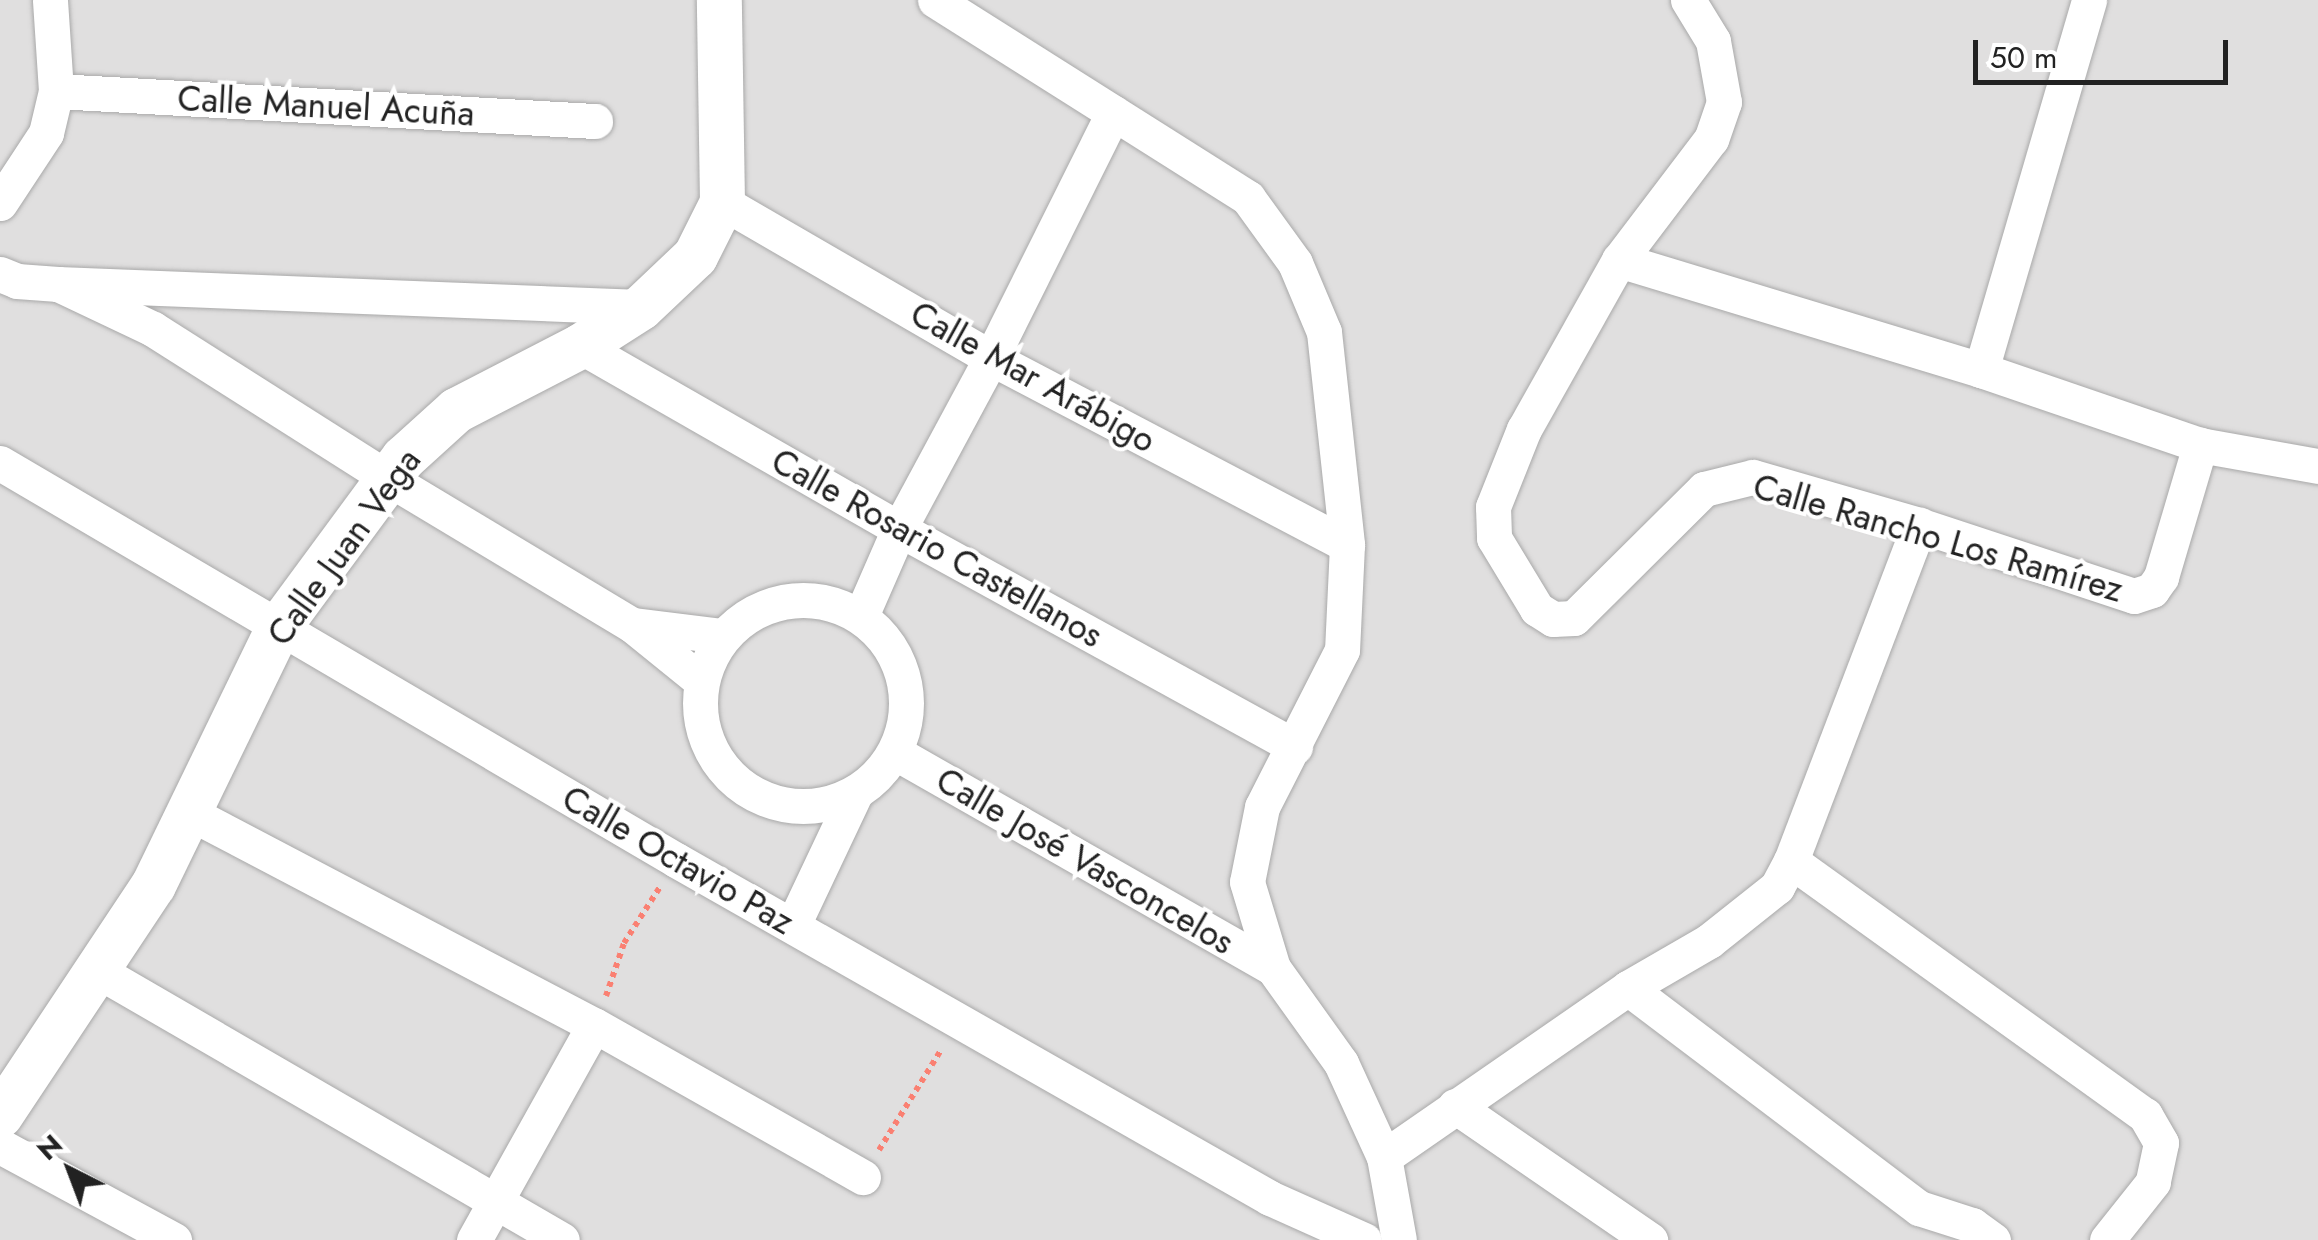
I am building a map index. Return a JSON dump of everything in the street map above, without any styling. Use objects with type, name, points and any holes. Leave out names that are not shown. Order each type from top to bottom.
[{"type":"street","points":[[0,203],[46,133],[56,91],[50,0]]},
{"type":"street","name":"Calle Juan Vega","points":[[0,1116],[153,885],[279,626],[403,458],[456,410],[580,346],[641,307],[695,256],[722,202],[720,0]]},
{"type":"street","points":[[935,0],[1248,198],[1295,262],[1324,332],[1347,545],[1342,650],[1262,808],[1247,882],[1273,968],[1342,1063],[1384,1157],[1399,1240]]},
{"type":"street","points":[[1688,0],[1712,41],[1724,102],[1711,139],[1618,260],[1981,370],[2200,445],[2318,466]]},
{"type":"street","points":[[1981,370],[2089,0]]},
{"type":"street","name":"Calle Manuel Acuña","points":[[56,91],[595,121]]},
{"type":"street","points":[[861,616],[899,529],[991,358],[1113,113]]},
{"type":"street","name":"Calle Mar Arábigo","points":[[722,202],[991,358],[1347,545]]},
{"type":"street","name":"Calle Rancho Los Ramírez","points":[[1618,260],[1524,429],[1493,507],[1494,538],[1537,609],[1552,618],[1574,618],[1704,489],[1753,478],[1919,524],[2134,596],[2152,590],[2161,576],[2200,445]]},
{"type":"street","points":[[0,274],[17,281],[58,284],[641,307]]},
{"type":"street","points":[[58,284],[152,329],[388,479],[632,625],[700,680]]},
{"type":"street","name":"Calle Rosario Castellanos","points":[[580,346],[899,529],[1295,746]]},
{"type":"street","name":"Calle Octavio Paz","points":[[0,463],[676,860],[1270,1198],[1364,1240]]},
{"type":"street","points":[[1384,1157],[1628,988],[1709,941],[1777,887],[1792,861],[1919,524]]},
{"type":"street","points":[[792,925],[854,796],[896,753],[909,703],[896,653],[861,616],[814,598],[762,606],[721,636],[700,680],[703,740],[738,788],[795,809],[854,796]]},
{"type":"street","points":[[632,625],[721,636]]},
{"type":"street","name":"Calle José Vasconcelos","points":[[896,753],[1273,968]]},
{"type":"street","points":[[188,812],[594,1025],[863,1177]]},
{"type":"street","points":[[1792,861],[2145,1115],[2161,1143],[2153,1182],[2106,1240]]},
{"type":"street","points":[[98,970],[562,1240]]},
{"type":"street","points":[[1628,988],[1919,1208],[1972,1224],[1994,1240]]},
{"type":"street","points":[[474,1240],[594,1025]]},
{"type":"street","points":[[1456,1106],[1650,1240]]},
{"type":"street","points":[[0,1146],[174,1240]]},
{"type":"path","points":[[594,1025],[624,943],[676,860]]},
{"type":"path","points":[[863,1177],[960,1019]]},
{"type":"shaded area","points":[[0,0],[2318,0],[2318,1240],[0,1240]]}]
